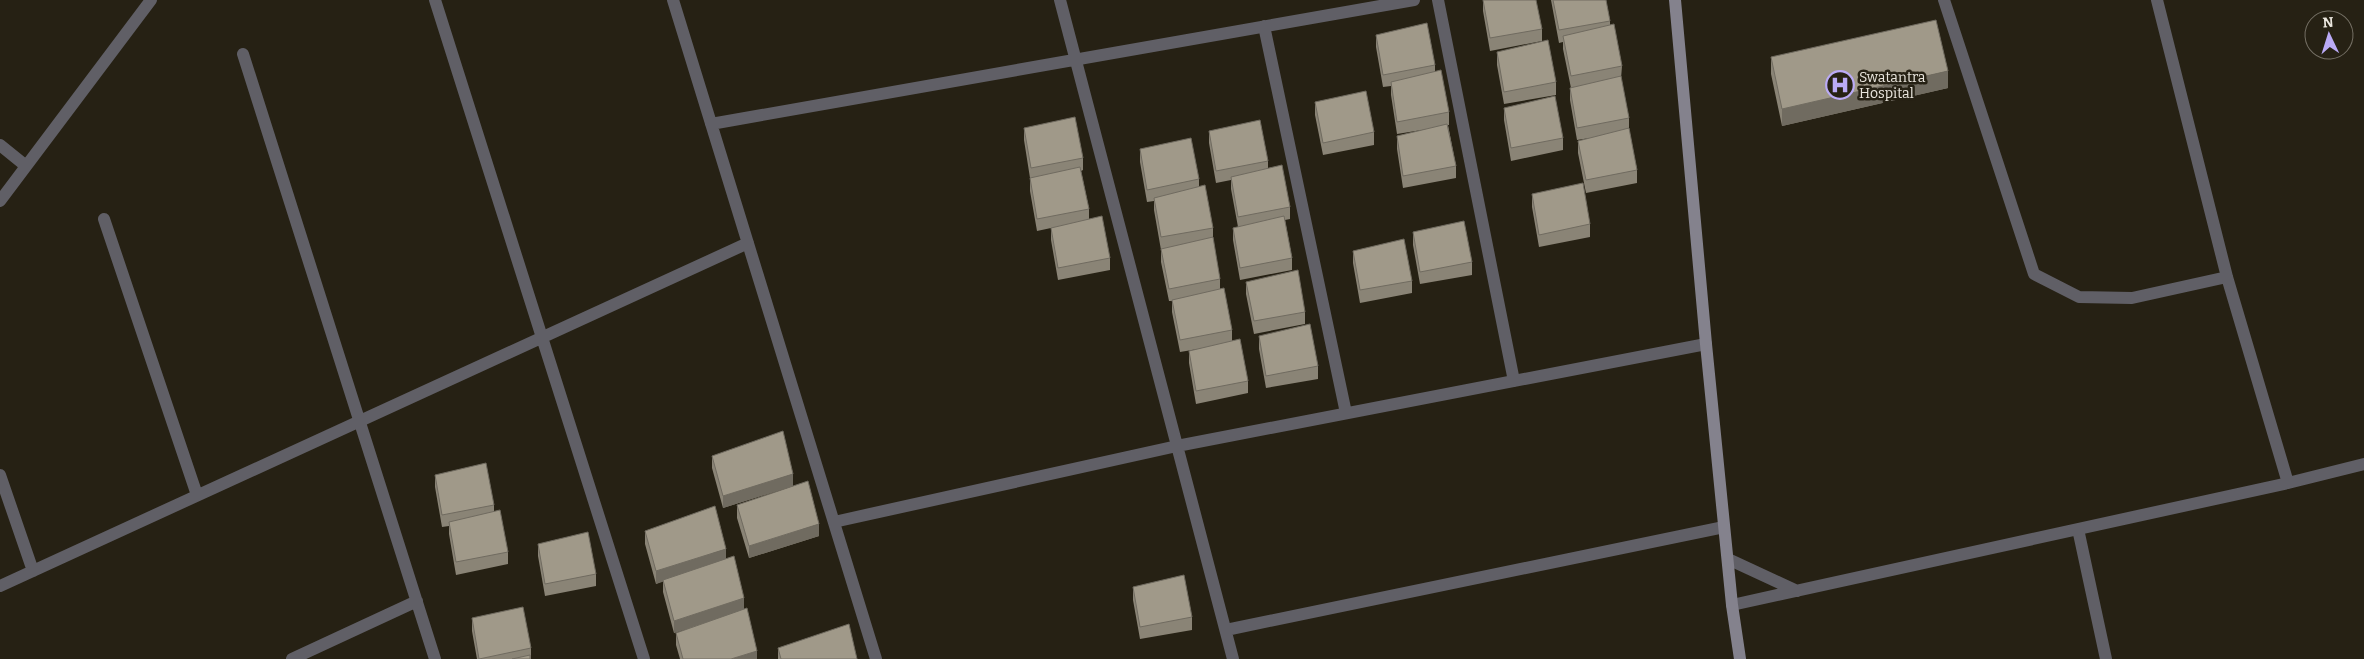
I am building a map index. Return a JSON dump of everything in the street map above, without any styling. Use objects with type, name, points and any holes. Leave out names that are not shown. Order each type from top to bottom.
[{"type":"street","points":[[0,201],[151,0]]},
{"type":"street","points":[[435,0],[644,659]]},
{"type":"street","points":[[673,0],[876,659]]},
{"type":"street","points":[[1060,0],[1233,659]]},
{"type":"street","points":[[711,124],[1075,58],[1414,0]]},
{"type":"street","points":[[1438,0],[1514,381]]},
{"type":"street","points":[[1675,0],[1724,527],[1740,659]]},
{"type":"street","points":[[1944,0],[2034,274],[2079,297],[2123,298],[2132,298],[2227,277]]},
{"type":"street","points":[[2157,0],[2227,277],[2288,483]]},
{"type":"street","points":[[1264,26],[1346,413]]},
{"type":"street","points":[[243,54],[435,659]]},
{"type":"street","points":[[0,145],[26,166]]},
{"type":"street","points":[[104,219],[197,495]]},
{"type":"street","points":[[0,586],[748,242]]},
{"type":"street","points":[[834,522],[1177,446],[1706,344]]},
{"type":"street","points":[[1732,605],[2288,483],[2364,464]]},
{"type":"street","points":[[0,475],[33,571]]},
{"type":"street","points":[[1226,630],[1724,527]]},
{"type":"street","points":[[2078,529],[2106,659]]},
{"type":"street","points":[[1728,559],[1797,591]]},
{"type":"street","points":[[292,659],[416,601]]},
{"type":"building","points":[[1483,0],[1536,0],[1542,29],[1490,38]]},
{"type":"building","points":[[1553,0],[1606,0],[1610,21],[1559,30]]},
{"type":"building","points":[[1936,20],[1948,71],[1782,109],[1771,57]]},
{"type":"building","points":[[1427,23],[1435,65],[1383,75],[1376,35]]},
{"type":"building","points":[[1614,24],[1622,66],[1571,76],[1563,36]]},
{"type":"building","points":[[1548,40],[1556,82],[1504,92],[1497,52]]},
{"type":"building","points":[[1441,70],[1449,112],[1397,122],[1391,82]]},
{"type":"building","points":[[1621,76],[1629,118],[1577,128],[1570,88]]},
{"type":"building","points":[[1366,91],[1374,132],[1323,143],[1315,102]]},
{"type":"building","points":[[1555,96],[1563,138],[1511,148],[1504,108]]},
{"type":"building","points":[[1075,117],[1083,158],[1031,168],[1024,128]]},
{"type":"building","points":[[1260,120],[1268,161],[1216,171],[1209,131]]},
{"type":"building","points":[[1447,124],[1456,166],[1403,176],[1397,136]]},
{"type":"building","points":[[1629,128],[1637,170],[1586,180],[1578,141]]},
{"type":"building","points":[[1191,138],[1199,179],[1147,190],[1140,149]]},
{"type":"building","points":[[1282,165],[1290,207],[1238,217],[1231,177]]},
{"type":"building","points":[[1080,167],[1089,209],[1037,219],[1030,178]]},
{"type":"building","points":[[1583,183],[1590,224],[1539,235],[1532,194]]},
{"type":"building","points":[[1205,185],[1213,228],[1161,237],[1154,198]]},
{"type":"building","points":[[1102,216],[1110,258],[1058,268],[1051,228]]},
{"type":"building","points":[[1284,216],[1292,258],[1240,268],[1233,228]]},
{"type":"building","points":[[1464,221],[1472,262],[1420,272],[1413,232]]},
{"type":"building","points":[[1213,237],[1220,279],[1169,289],[1161,249]]},
{"type":"building","points":[[1404,239],[1412,281],[1360,290],[1353,251]]},
{"type":"building","points":[[1298,270],[1305,312],[1254,321],[1246,282]]},
{"type":"building","points":[[1224,288],[1232,330],[1180,340],[1172,300]]},
{"type":"building","points":[[1310,324],[1318,366],[1266,376],[1259,336]]},
{"type":"building","points":[[1240,339],[1248,381],[1196,391],[1189,351]]},
{"type":"building","points":[[783,431],[793,474],[723,496],[712,456]]},
{"type":"building","points":[[486,463],[494,505],[442,515],[435,475]]},
{"type":"building","points":[[808,481],[819,524],[749,546],[737,505]]},
{"type":"building","points":[[715,506],[726,549],[656,571],[645,531]]},
{"type":"building","points":[[500,510],[508,552],[456,562],[449,522]]},
{"type":"building","points":[[588,532],[596,574],[545,584],[538,544]]},
{"type":"building","points":[[734,556],[744,598],[674,621],[663,580]]},
{"type":"building","points":[[1184,575],[1192,617],[1140,627],[1133,587]]},
{"type":"building","points":[[523,607],[531,648],[479,659],[472,618]]},
{"type":"building","points":[[747,608],[757,651],[731,659],[683,659],[676,633]]},
{"type":"building","points":[[849,624],[857,659],[781,659],[778,648]]},
{"type":"building","points":[[530,655],[530,659],[512,659]]},
{"type":"place","name":"Swatantra Hospital","points":[[1840,85]]}]
